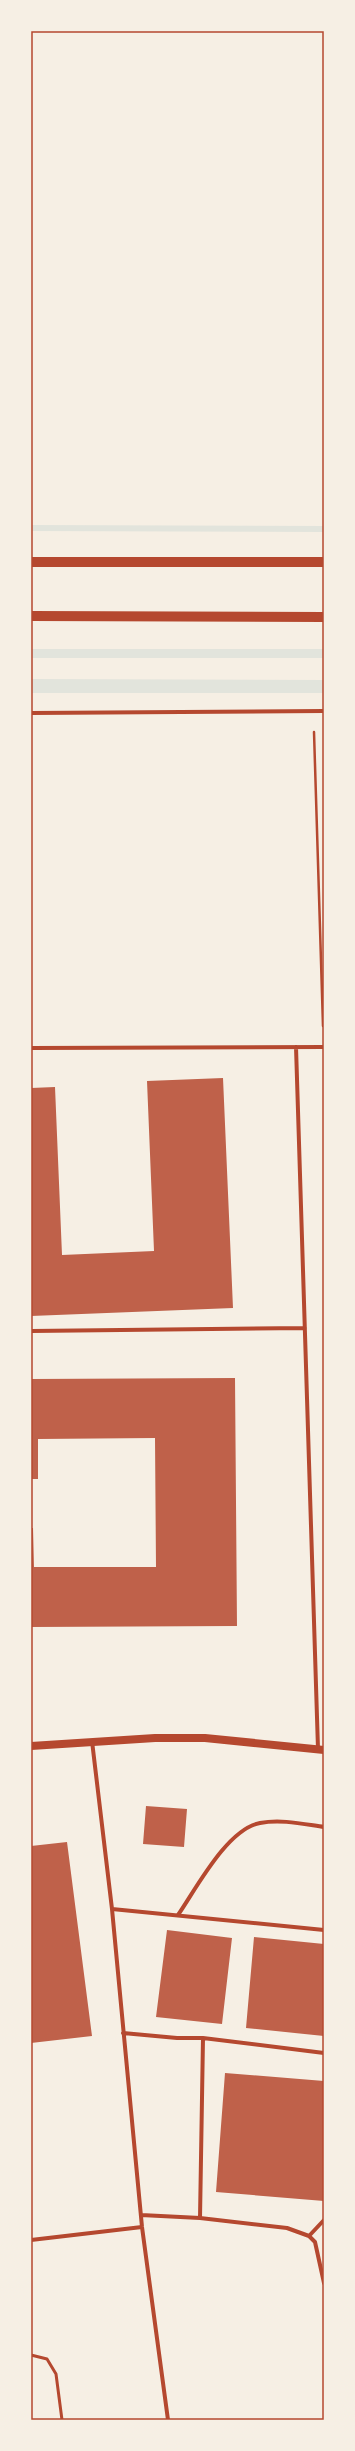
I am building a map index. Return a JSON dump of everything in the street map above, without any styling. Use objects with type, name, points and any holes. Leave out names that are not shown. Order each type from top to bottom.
[{"type":"main road","points":[[31,562],[324,562]]},
{"type":"main road","points":[[31,616],[324,616]]},
{"type":"main road","points":[[31,1746],[92,1741],[205,1738],[321,1749]]},
{"type":"street","points":[[31,713],[324,711]]},
{"type":"street","points":[[296,1047],[321,1749]]},
{"type":"street","points":[[31,1048],[324,1047]]},
{"type":"street","points":[[31,1331],[305,1328]]},
{"type":"street","points":[[92,1741],[112,1910],[142,2227],[168,2420]]},
{"type":"street","points":[[178,1915],[224,1849],[240,1833],[258,1823],[279,1821],[324,1826]]},
{"type":"street","points":[[112,1910],[178,1915],[324,1930]]},
{"type":"street","points":[[123,2033],[177,2038],[203,2038],[324,2053]]},
{"type":"street","points":[[200,2218],[203,2038]]},
{"type":"street","points":[[141,2215],[200,2218],[287,2228],[309,2236],[315,2242],[324,2283]]},
{"type":"street","points":[[309,2236],[324,2220]]},
{"type":"street","points":[[31,2240],[142,2227]]},
{"type":"lane","points":[[31,2355],[47,2359],[56,2374],[62,2420]]},
{"type":"path","points":[[314,711],[324,1047]]},
{"type":"shaded area","points":[[31,525],[324,526],[324,532],[31,531]]},
{"type":"shaded area","points":[[31,649],[324,649],[324,658],[31,658]]},
{"type":"shaded area","points":[[31,679],[324,680],[324,693],[31,693]]},
{"type":"building","points":[[223,1078],[233,1308],[31,1316],[31,1088],[55,1087],[62,1255],[154,1251],[147,1081]]},
{"type":"building","points":[[235,1378],[237,1626],[31,1627],[31,1528],[33,1528],[34,1567],[156,1567],[155,1438],[38,1439],[38,1479],[31,1479],[31,1379]]},
{"type":"building","points":[[146,1806],[187,1809],[184,1847],[143,1844]]},
{"type":"building","points":[[67,1842],[92,2036],[31,2043],[31,1846]]},
{"type":"building","points":[[167,1930],[232,1938],[222,2024],[156,2017]]},
{"type":"building","points":[[254,1937],[324,1944],[324,2036],[246,2028]]},
{"type":"building","points":[[225,2073],[324,2081],[324,2201],[216,2192]]}]
